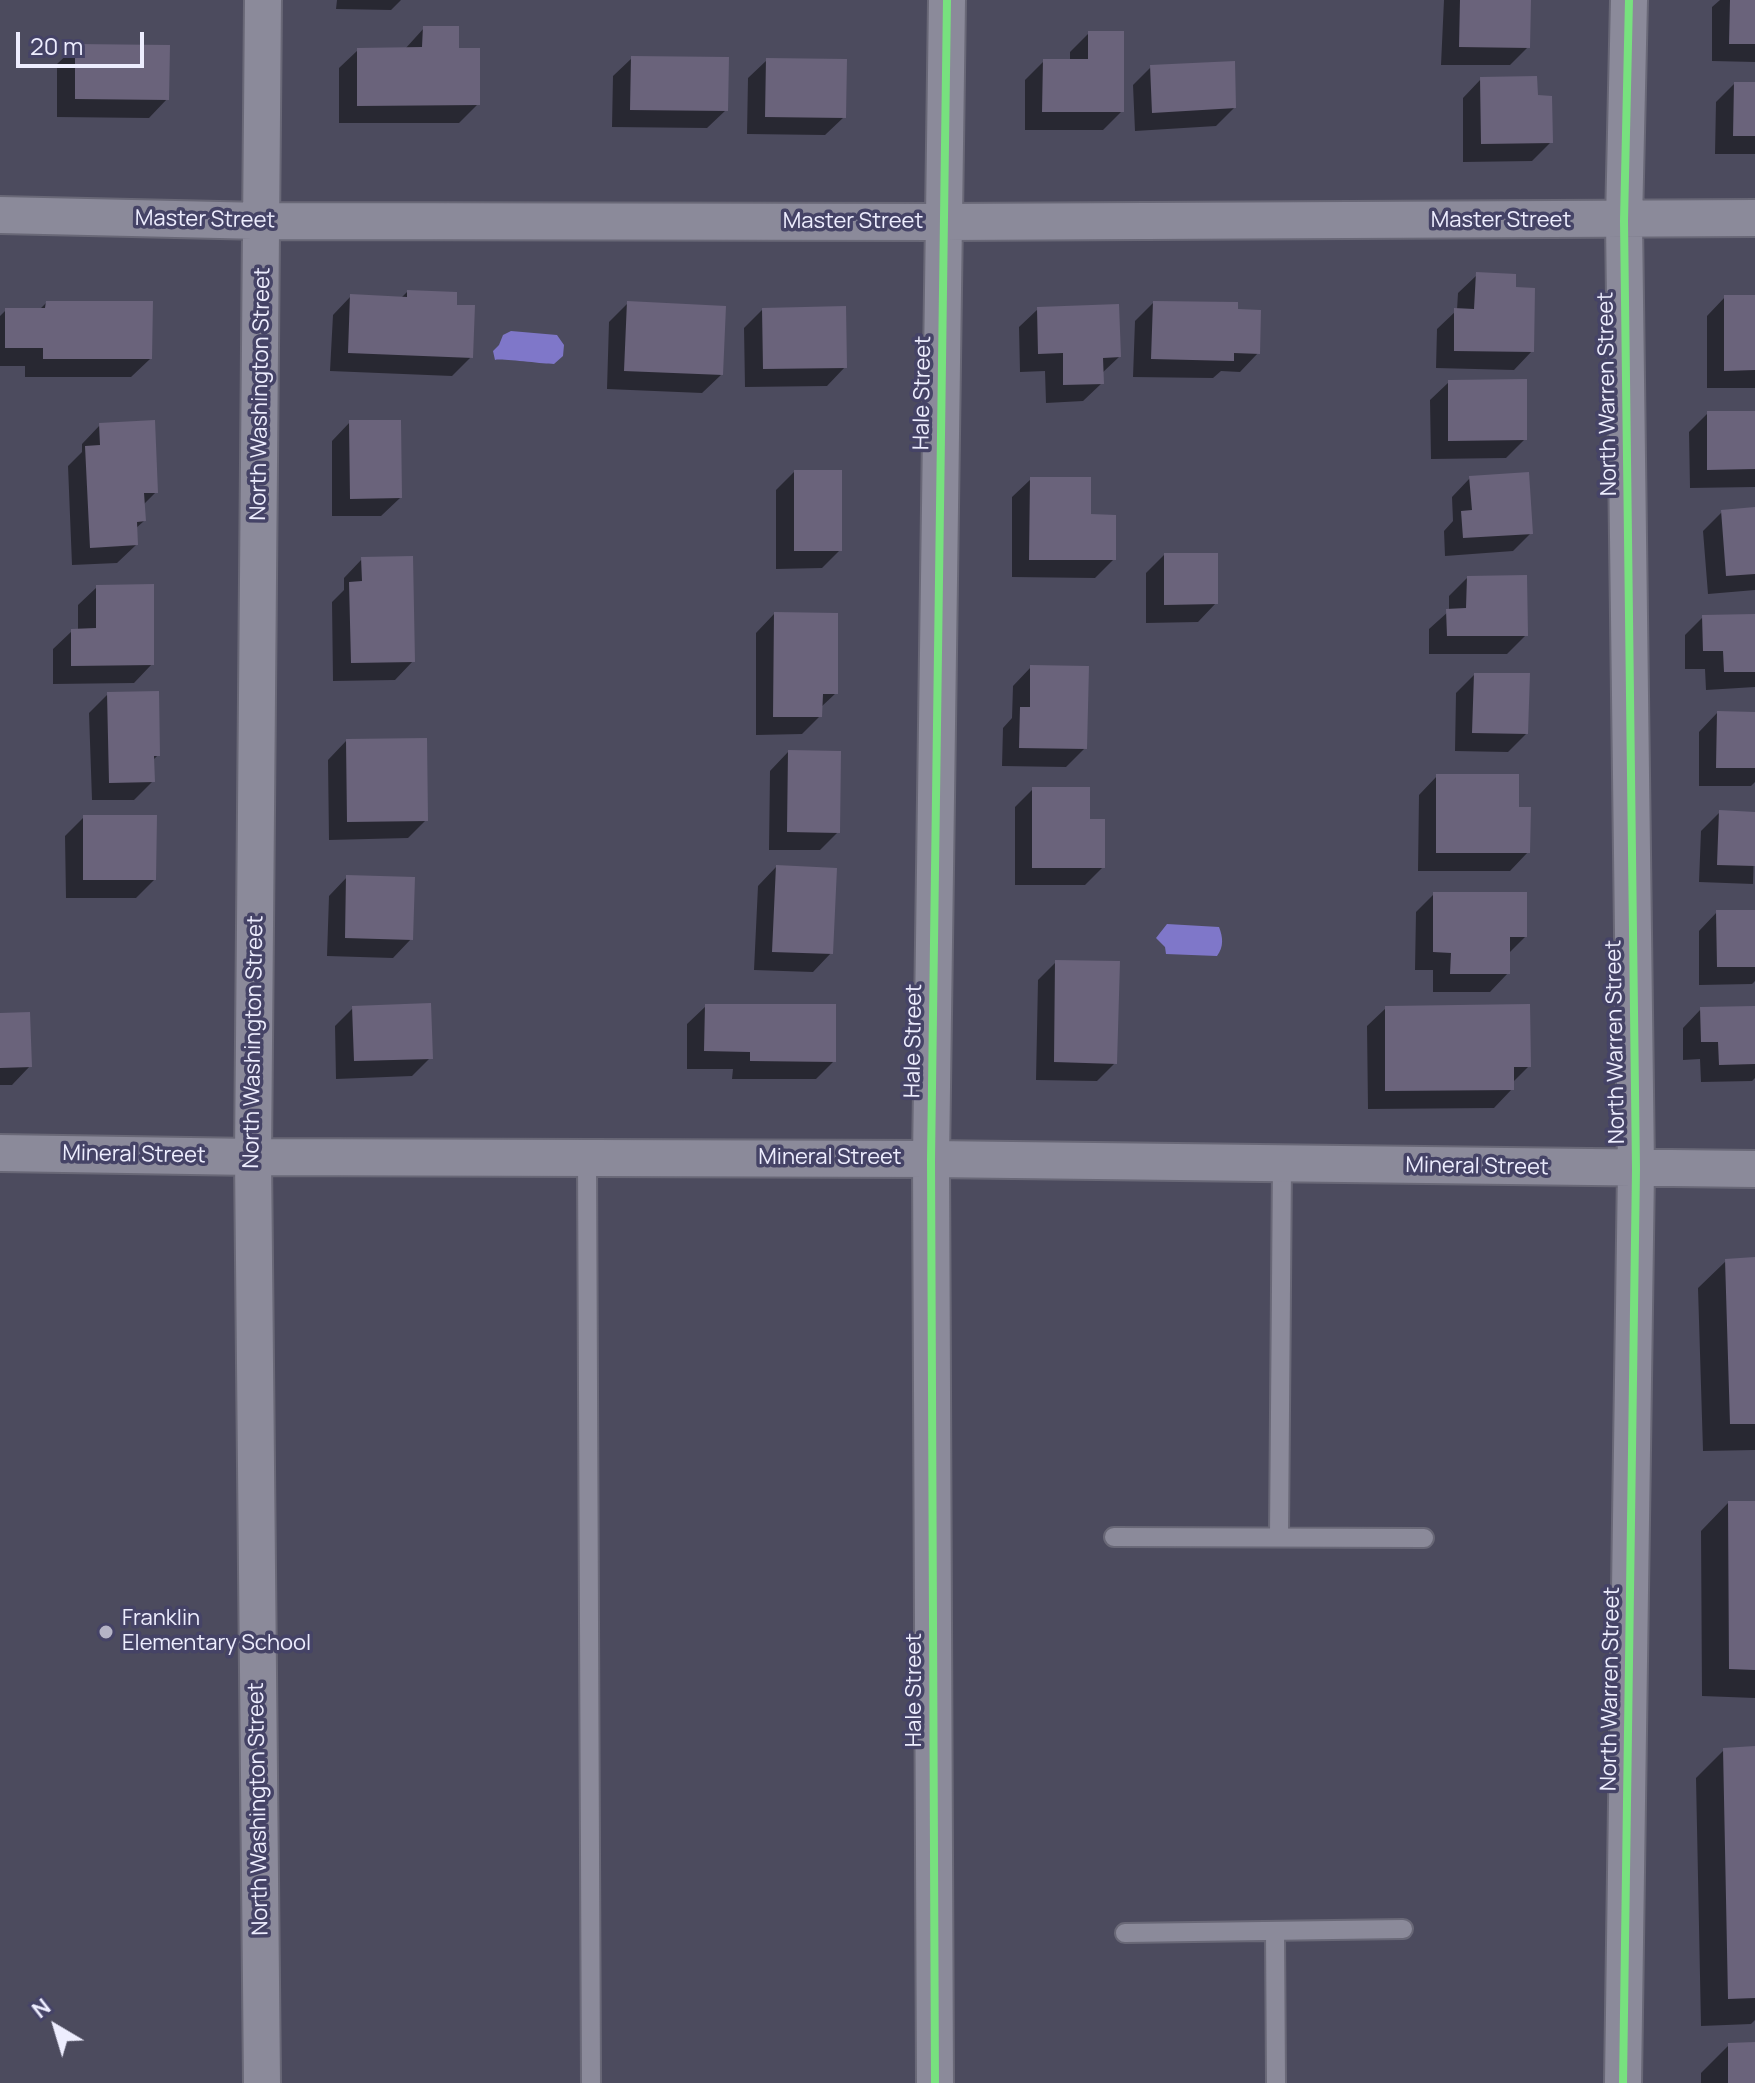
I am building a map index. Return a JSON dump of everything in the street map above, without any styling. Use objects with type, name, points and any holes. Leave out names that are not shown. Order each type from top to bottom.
[{"type":"street","name":"North Washington Street","points":[[262,2083],[253,1157],[263,0]]},
{"type":"street","name":"Hale Street","points":[[935,2083],[931,1159],[947,0]]},
{"type":"street","name":"North Warren Street","points":[[1623,2083],[1636,1169],[1624,221],[1629,0]]},
{"type":"street","name":"Master Street","points":[[0,215],[263,221],[1624,221],[1755,218]]},
{"type":"street","name":"Mineral Street","points":[[0,1153],[931,1159],[1755,1169]]},
{"type":"lane","points":[[587,1158],[591,2083]]},
{"type":"lane","points":[[1279,1536],[1282,1163]]},
{"type":"lane","points":[[1114,1537],[1424,1538]]},
{"type":"lane","points":[[1125,1933],[1403,1929]]},
{"type":"lane","points":[[1275,1931],[1276,2083]]},
{"type":"shaded area","points":[[511,331],[557,335],[564,345],[563,356],[554,364],[495,360],[493,351],[503,335]]},
{"type":"shaded area","points":[[1167,924],[1219,927],[1222,942],[1219,953],[1217,956],[1166,954],[1165,947],[1156,938]]},
{"type":"building","points":[[1460,0],[1531,0],[1530,48],[1459,47]]},
{"type":"building","points":[[1730,0],[1755,0],[1755,44],[1729,44]]},
{"type":"building","points":[[423,26],[459,26],[459,48],[480,48],[480,105],[357,106],[357,48],[422,47]]},
{"type":"building","points":[[1088,31],[1124,31],[1124,112],[1042,112],[1043,59],[1088,59]]},
{"type":"building","points":[[75,44],[170,45],[169,100],[75,99]]},
{"type":"building","points":[[631,56],[729,57],[728,111],[630,110]]},
{"type":"building","points":[[766,58],[847,59],[846,118],[765,117]]},
{"type":"building","points":[[1235,61],[1236,108],[1152,113],[1150,65]]},
{"type":"building","points":[[1537,76],[1538,95],[1552,96],[1553,143],[1481,144],[1480,77]]},
{"type":"building","points":[[1734,82],[1755,82],[1755,136],[1733,136]]},
{"type":"building","points":[[1476,272],[1516,274],[1516,287],[1535,288],[1534,352],[1454,351],[1454,308],[1474,309]]},
{"type":"building","points":[[407,290],[457,292],[457,305],[475,305],[473,358],[348,353],[350,294],[407,297]]},
{"type":"building","points":[[1724,295],[1755,295],[1755,370],[1724,371]]},
{"type":"building","points":[[46,301],[153,301],[152,359],[43,359],[43,348],[5,348],[5,308],[45,308]]},
{"type":"building","points":[[627,301],[726,306],[723,375],[624,371]]},
{"type":"building","points":[[1153,301],[1238,302],[1238,309],[1261,310],[1260,354],[1234,353],[1234,361],[1151,359]]},
{"type":"building","points":[[1119,304],[1121,357],[1103,358],[1104,384],[1063,385],[1063,353],[1038,354],[1037,307]]},
{"type":"building","points":[[846,306],[847,368],[763,369],[762,308]]},
{"type":"building","points":[[1527,379],[1527,440],[1448,441],[1448,380]]},
{"type":"building","points":[[1707,411],[1755,411],[1755,469],[1707,470]]},
{"type":"building","points":[[155,420],[158,493],[144,493],[146,521],[137,522],[138,545],[90,548],[85,446],[100,445],[99,423]]},
{"type":"building","points":[[349,420],[401,420],[402,498],[350,499]]},
{"type":"building","points":[[794,470],[842,470],[842,551],[794,551]]},
{"type":"building","points":[[1529,472],[1533,534],[1463,538],[1461,511],[1472,510],[1469,476]]},
{"type":"building","points":[[1030,477],[1091,477],[1091,514],[1116,515],[1116,560],[1029,560]]},
{"type":"building","points":[[1755,507],[1755,574],[1726,576],[1721,510]]},
{"type":"building","points":[[1164,553],[1218,553],[1218,604],[1164,605]]},
{"type":"building","points":[[413,556],[415,662],[351,663],[349,582],[362,581],[361,557]]},
{"type":"building","points":[[1527,575],[1528,636],[1447,636],[1446,609],[1466,608],[1467,576]]},
{"type":"building","points":[[154,584],[154,665],[71,666],[71,629],[96,628],[96,585]]},
{"type":"building","points":[[774,612],[838,613],[838,694],[823,694],[822,717],[773,717]]},
{"type":"building","points":[[1755,614],[1755,672],[1724,672],[1723,651],[1703,651],[1702,615]]},
{"type":"building","points":[[1030,665],[1089,666],[1087,749],[1019,748],[1020,707],[1030,707]]},
{"type":"building","points":[[1474,673],[1530,673],[1528,734],[1472,733]]},
{"type":"building","points":[[159,691],[160,756],[154,756],[155,782],[109,783],[107,692]]},
{"type":"building","points":[[1717,711],[1755,712],[1755,768],[1716,768]]},
{"type":"building","points":[[427,738],[428,821],[347,822],[346,739]]},
{"type":"building","points":[[788,750],[841,751],[840,833],[787,832]]},
{"type":"building","points":[[1436,774],[1519,774],[1519,807],[1531,807],[1530,853],[1436,853]]},
{"type":"building","points":[[1032,787],[1090,787],[1090,819],[1105,819],[1105,868],[1032,868]]},
{"type":"building","points":[[1719,810],[1755,812],[1755,866],[1717,865]]},
{"type":"building","points":[[83,815],[157,815],[156,880],[83,880]]},
{"type":"building","points":[[776,865],[837,868],[833,954],[772,952]]},
{"type":"building","points":[[346,875],[415,877],[413,940],[345,938]]},
{"type":"building","points":[[1433,892],[1527,892],[1527,937],[1510,937],[1510,974],[1450,974],[1451,953],[1433,952]]},
{"type":"building","points":[[1716,910],[1755,910],[1755,967],[1717,967]]},
{"type":"building","points":[[1055,960],[1120,961],[1117,1064],[1054,1062]]},
{"type":"building","points":[[431,1003],[433,1059],[354,1061],[352,1006]]},
{"type":"building","points":[[705,1004],[836,1004],[836,1062],[750,1061],[750,1052],[704,1051]]},
{"type":"building","points":[[1530,1004],[1531,1067],[1514,1067],[1514,1090],[1385,1091],[1385,1006]]},
{"type":"building","points":[[1755,1006],[1755,1064],[1719,1065],[1718,1042],[1701,1042],[1700,1007]]},
{"type":"building","points":[[30,1012],[32,1067],[0,1068],[0,1013]]},
{"type":"building","points":[[1755,1257],[1755,1424],[1730,1424],[1725,1259]]},
{"type":"building","points":[[1728,1501],[1755,1501],[1755,1670],[1729,1669]]},
{"type":"building","points":[[1755,1746],[1755,1998],[1728,1999],[1723,1748]]},
{"type":"building","points":[[1755,2042],[1755,2083],[1728,2083],[1728,2043]]},
{"type":"cycle path","points":[[935,2083],[931,1159],[947,0]]},
{"type":"cycle path","points":[[1623,2083],[1636,1169],[1624,221],[1629,0]]},
{"type":"place","name":"Franklin Elementary School","points":[[106,1632]]}]
